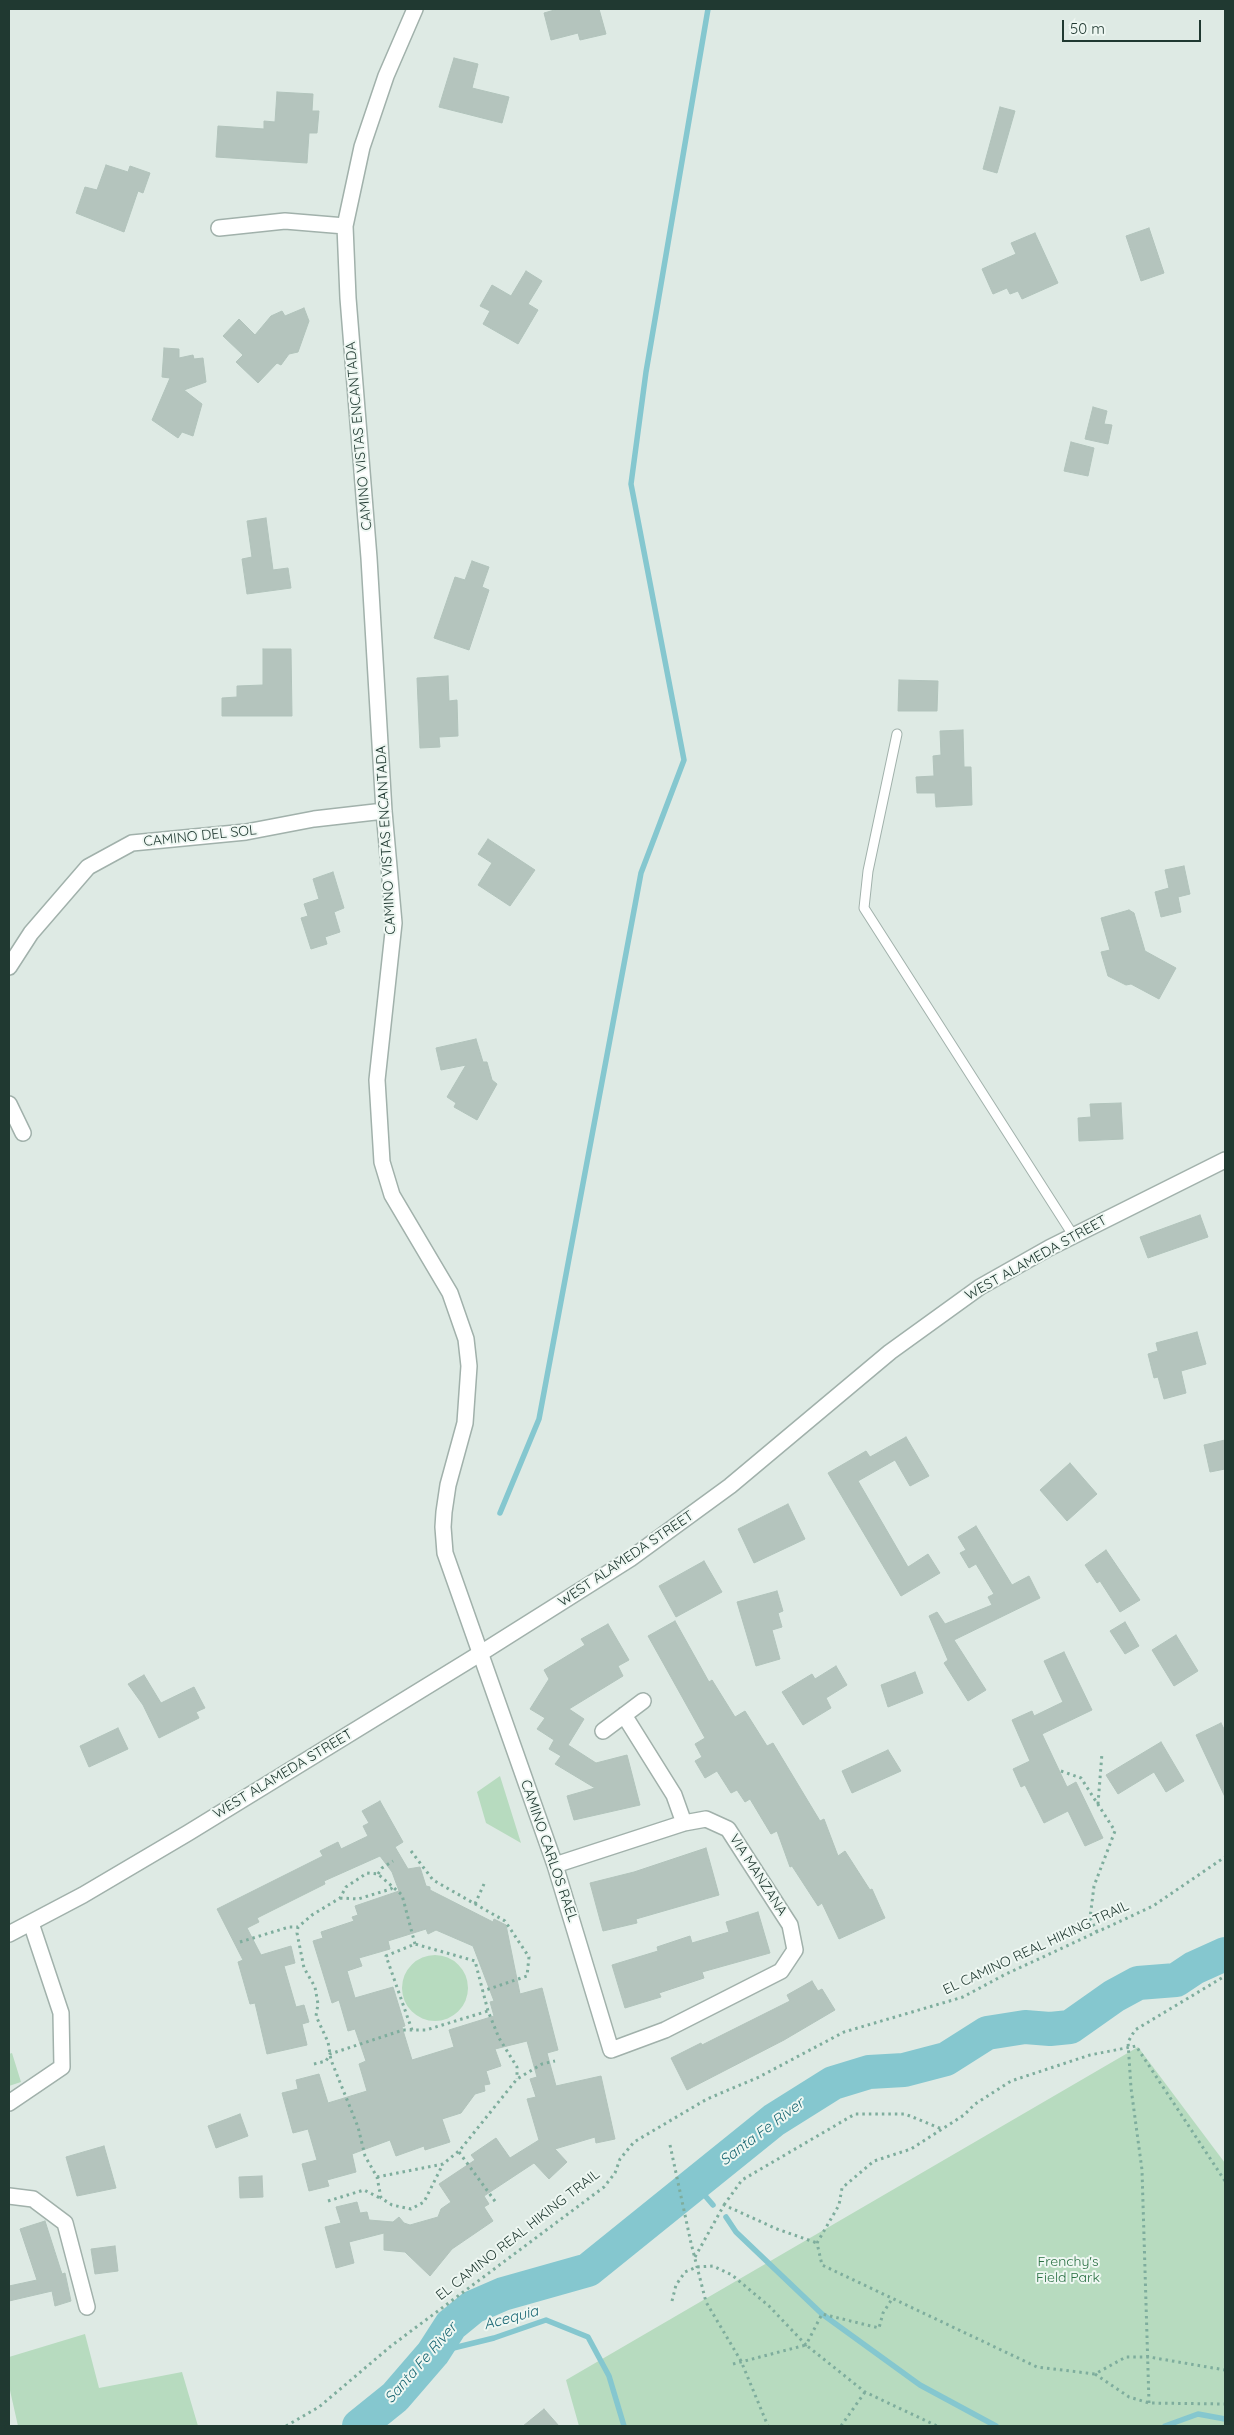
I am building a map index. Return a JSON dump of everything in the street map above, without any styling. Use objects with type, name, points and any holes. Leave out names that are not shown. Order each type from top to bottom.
[{"type":"street","name":"CAMINO VISTAS ENCANTADA","points":[[415,9],[386,76],[362,147],[345,226],[348,298],[369,558],[384,810],[394,923],[377,1080],[382,1162],[392,1195],[450,1293],[466,1339],[469,1366],[468,1401],[465,1422],[448,1485],[443,1527],[445,1553],[452,1577],[481,1653]]},
{"type":"street","points":[[219,228],[285,222],[345,226]]},
{"type":"street","name":"CAMINO DEL SOL","points":[[9,967],[31,933],[88,866],[132,843],[246,832],[314,819],[384,810]]},
{"type":"street","points":[[9,1104],[23,1133]]},
{"type":"street","name":"WEST ALAMEDA STREET","points":[[9,1934],[173,1842],[614,1569],[706,1505],[890,1352],[943,1312],[998,1276],[1073,1235],[1225,1160]]},
{"type":"street","name":"CAMINO CARLOS RAEL","points":[[481,1653],[555,1865],[611,2050]]},
{"type":"street","points":[[603,1731],[643,1701]]},
{"type":"street","points":[[624,1715],[674,1795],[684,1823]]},
{"type":"street","name":"VIA MANZANA","points":[[555,1865],[684,1823],[706,1819],[728,1829],[790,1925],[795,1950],[781,1971],[665,2030],[611,2050]]},
{"type":"street","points":[[9,2103],[62,2067],[61,2012],[31,1923]]},
{"type":"street","points":[[9,2196],[33,2199],[65,2223],[87,2307]]},
{"type":"lane","points":[[897,734],[868,871],[864,908],[1073,1235]]},
{"type":"path","points":[[1098,1804],[1102,1753]]},
{"type":"path","points":[[1060,1771],[1081,1778],[1115,1831],[1094,1886],[1090,1918],[1097,1932]]},
{"type":"path","points":[[411,1850],[433,1880],[505,1921],[529,1957],[527,1976],[483,1991]]},
{"type":"path","name":"EL CAMINO REAL HIKING TRAIL","points":[[286,2426],[319,2408],[391,2346],[604,2187],[615,2173],[620,2159],[634,2142],[707,2099],[759,2077],[844,2032],[963,1997],[1004,1975],[1153,1906],[1225,1857]]},
{"type":"path","points":[[378,1874],[382,1868],[393,1861]]},
{"type":"path","points":[[381,2198],[377,2177],[365,2156],[358,2127],[330,2054],[328,2042],[316,2016],[318,2004],[315,1987],[304,1968],[297,1933],[298,1927],[312,1915],[340,1898],[346,1887],[356,1878],[367,1872],[378,1874],[402,1895],[415,1944]]},
{"type":"path","points":[[475,1904],[484,1884]]},
{"type":"path","points":[[340,1898],[358,1899],[391,1889],[393,1886]]},
{"type":"path","points":[[240,1942],[289,1927],[298,1927]]},
{"type":"path","points":[[412,2030],[386,1956],[415,1944],[475,1961],[488,2011],[499,2038],[517,2067],[517,2079]]},
{"type":"path","points":[[1149,2403],[1142,2170],[1131,2088],[1128,2042],[1135,2030],[1225,1976]]},
{"type":"path","points":[[314,2064],[326,2061],[330,2054],[403,2030],[426,2030],[488,2011]]},
{"type":"path","points":[[1225,2181],[1136,2046],[1128,2047],[1090,2056],[1011,2081],[975,2104],[964,2115],[911,2149],[874,2162],[842,2188],[839,2205],[817,2243],[822,2265],[1036,2367],[1095,2374],[1129,2397],[1149,2403],[1225,2404]]},
{"type":"path","points":[[328,2201],[364,2190],[392,2205],[411,2209],[424,2202],[443,2164],[458,2152],[517,2079],[542,2064],[555,2061]]},
{"type":"path","points":[[694,2257],[724,2205],[742,2180],[855,2114],[905,2114],[942,2129]]},
{"type":"path","points":[[670,2145],[694,2257],[706,2302],[742,2362],[768,2426]]},
{"type":"path","points":[[458,2152],[497,2204]]},
{"type":"path","points":[[377,2177],[443,2164]]},
{"type":"path","points":[[724,2205],[777,2229],[817,2243]]},
{"type":"path","points":[[672,2301],[676,2285],[685,2272],[697,2267],[713,2266],[732,2275],[769,2306],[806,2345],[864,2392],[937,2426]]},
{"type":"path","points":[[733,2364],[806,2345],[822,2314],[879,2328],[883,2313],[892,2299]]},
{"type":"path","points":[[1095,2374],[1126,2357],[1149,2357],[1225,2370]]},
{"type":"path","points":[[841,2426],[864,2392]]},
{"type":"green space","points":[[500,1776],[521,1843],[486,1823],[477,1792]]},
{"type":"green space","points":[[429,1955],[441,1955],[453,1960],[463,1970],[468,1982],[466,2001],[453,2016],[441,2021],[429,2021],[417,2016],[407,2006],[402,1994],[402,1982],[407,1970],[417,1960]]},
{"type":"green space","name":"Frenchy's Field Park","points":[[1138,2047],[1225,2163],[1225,2426],[579,2426],[566,2380]]},
{"type":"green space","points":[[12,2053],[21,2082],[9,2086],[9,2054]]},
{"type":"green space","points":[[85,2334],[99,2388],[182,2372],[198,2426],[18,2426],[9,2386],[9,2357]]},
{"type":"building","points":[[558,9],[599,9],[606,34],[580,40],[578,33],[551,40],[544,13]]},
{"type":"building","points":[[454,58],[478,64],[472,88],[509,97],[502,123],[439,107]]},
{"type":"building","points":[[277,92],[313,94],[312,111],[319,111],[317,133],[309,133],[307,163],[216,157],[218,126],[264,129],[264,121],[275,122]]},
{"type":"building","points":[[1000,107],[1015,111],[997,173],[983,169]]},
{"type":"building","points":[[106,165],[128,172],[130,166],[150,173],[143,193],[138,191],[124,232],[76,213],[85,187],[97,190]]},
{"type":"building","points":[[1149,228],[1164,273],[1141,281],[1126,236]]},
{"type":"building","points":[[1035,233],[1058,283],[1022,299],[1018,291],[1010,294],[1007,288],[993,294],[982,269],[1016,254],[1011,243]]},
{"type":"building","points":[[526,271],[542,281],[528,304],[538,310],[518,344],[483,324],[490,311],[480,306],[492,285],[511,296]]},
{"type":"building","points":[[304,308],[309,321],[298,352],[289,354],[281,365],[277,363],[258,383],[236,362],[243,355],[223,336],[239,319],[255,335],[271,316],[282,311],[285,316]]},
{"type":"building","points":[[164,348],[179,349],[179,358],[193,355],[194,359],[203,358],[206,382],[184,390],[202,404],[193,436],[182,432],[178,438],[152,420],[170,378],[162,377]]},
{"type":"building","points":[[1093,407],[1107,411],[1104,424],[1112,425],[1108,444],[1085,439]]},
{"type":"building","points":[[1071,442],[1094,448],[1088,476],[1064,471]]},
{"type":"building","points":[[266,518],[273,570],[288,568],[291,588],[247,594],[242,559],[252,557],[247,521]]},
{"type":"building","points":[[472,561],[489,567],[482,587],[489,590],[469,650],[434,638],[455,577],[465,580]]},
{"type":"building","points":[[263,649],[291,649],[292,716],[222,716],[222,698],[237,697],[237,686],[263,685]]},
{"type":"building","points":[[448,676],[449,701],[457,700],[458,736],[439,737],[440,747],[420,748],[417,678]]},
{"type":"building","points":[[899,680],[938,681],[937,711],[898,711]]},
{"type":"building","points":[[963,730],[964,767],[971,767],[972,805],[936,807],[935,793],[917,793],[916,777],[934,776],[933,756],[941,755],[940,731]]},
{"type":"building","points":[[488,839],[535,870],[510,906],[478,885],[492,863],[478,854]]},
{"type":"building","points":[[1184,866],[1190,894],[1178,897],[1181,912],[1161,917],[1155,892],[1169,888],[1165,870]]},
{"type":"building","points":[[333,872],[344,908],[334,912],[340,932],[325,937],[327,944],[311,949],[301,918],[308,916],[304,904],[319,899],[313,879]]},
{"type":"building","points":[[1129,910],[1134,913],[1145,951],[1176,968],[1159,999],[1131,984],[1126,985],[1108,976],[1101,952],[1110,950],[1101,918]]},
{"type":"building","points":[[476,1039],[483,1062],[487,1062],[492,1080],[497,1084],[477,1120],[454,1107],[456,1103],[447,1097],[466,1065],[441,1070],[436,1048]]},
{"type":"building","points":[[1121,1103],[1123,1139],[1079,1141],[1078,1118],[1091,1117],[1090,1104]]},
{"type":"building","points":[[1200,1215],[1208,1237],[1148,1258],[1140,1237]]},
{"type":"building","points":[[1197,1332],[1206,1364],[1181,1371],[1186,1393],[1164,1399],[1158,1377],[1154,1378],[1148,1354],[1158,1351],[1156,1343]]},
{"type":"building","points":[[906,1437],[929,1476],[910,1486],[895,1460],[858,1481],[908,1567],[928,1554],[940,1573],[901,1596],[828,1473],[866,1451],[870,1457]]},
{"type":"building","points":[[1225,1440],[1225,1469],[1210,1472],[1204,1445]]},
{"type":"building","points":[[1070,1463],[1097,1494],[1067,1521],[1040,1490]]},
{"type":"building","points":[[788,1504],[805,1539],[754,1563],[738,1529]]},
{"type":"building","points":[[976,1526],[1012,1585],[1029,1576],[1040,1598],[954,1640],[986,1690],[968,1701],[944,1663],[948,1660],[929,1616],[937,1612],[945,1624],[992,1605],[988,1597],[994,1594],[976,1564],[969,1568],[960,1553],[966,1550],[958,1537]]},
{"type":"building","points":[[1106,1550],[1140,1600],[1120,1612],[1100,1581],[1097,1583],[1085,1565]]},
{"type":"building","points":[[704,1561],[722,1592],[676,1617],[659,1586]]},
{"type":"building","points":[[777,1591],[783,1611],[778,1613],[782,1627],[772,1630],[780,1659],[756,1666],[737,1602]]},
{"type":"building","points":[[675,1621],[709,1682],[712,1680],[735,1717],[745,1711],[767,1746],[773,1743],[820,1821],[824,1819],[838,1856],[845,1851],[870,1890],[872,1889],[885,1918],[839,1939],[822,1903],[818,1906],[792,1866],[790,1867],[777,1831],[771,1834],[750,1799],[745,1802],[737,1790],[731,1793],[717,1771],[705,1778],[695,1761],[702,1757],[695,1744],[705,1738],[648,1636]]},
{"type":"building","points":[[1125,1622],[1139,1646],[1125,1654],[1110,1631]]},
{"type":"building","points":[[608,1624],[629,1660],[618,1666],[623,1676],[569,1709],[584,1719],[568,1745],[596,1763],[627,1755],[640,1805],[574,1820],[567,1796],[595,1788],[555,1764],[561,1756],[549,1749],[554,1740],[537,1729],[545,1718],[530,1709],[549,1679],[544,1670],[585,1645],[581,1639]]},
{"type":"building","points":[[1176,1635],[1198,1671],[1174,1686],[1152,1650]]},
{"type":"building","points":[[1064,1652],[1092,1710],[1042,1734],[1067,1787],[1076,1782],[1103,1838],[1085,1846],[1068,1811],[1044,1823],[1025,1785],[1021,1787],[1013,1769],[1030,1761],[1012,1720],[1032,1711],[1034,1716],[1063,1702],[1044,1661]]},
{"type":"building","points":[[836,1666],[847,1685],[826,1698],[831,1708],[803,1725],[782,1692],[812,1674],[815,1679]]},
{"type":"building","points":[[915,1672],[923,1693],[888,1707],[881,1685]]},
{"type":"building","points":[[144,1675],[161,1703],[194,1687],[205,1708],[196,1712],[199,1718],[159,1738],[143,1705],[128,1684]]},
{"type":"building","points":[[1221,1723],[1225,1731],[1225,1797],[1196,1735]]},
{"type":"building","points":[[118,1728],[128,1749],[89,1767],[80,1746]]},
{"type":"building","points":[[1161,1742],[1184,1781],[1166,1792],[1154,1772],[1118,1794],[1106,1775]]},
{"type":"building","points":[[888,1750],[901,1771],[852,1793],[842,1771]]},
{"type":"building","points":[[380,1801],[403,1842],[395,1847],[408,1869],[420,1867],[426,1886],[430,1887],[430,1890],[493,1922],[494,1919],[506,1925],[520,1994],[542,1988],[558,2050],[547,2053],[556,2086],[601,2076],[615,2139],[596,2143],[595,2137],[555,2149],[567,2162],[549,2179],[534,2163],[484,2196],[489,2204],[484,2207],[493,2221],[452,2249],[430,2276],[405,2252],[384,2250],[384,2233],[349,2242],[354,2263],[336,2268],[325,2227],[341,2223],[336,2207],[357,2202],[360,2213],[367,2212],[369,2220],[393,2222],[399,2217],[404,2223],[410,2225],[438,2217],[441,2209],[451,2202],[439,2184],[475,2160],[471,2155],[496,2138],[510,2158],[539,2140],[527,2099],[536,2097],[530,2079],[537,2077],[527,2041],[495,2049],[501,2066],[486,2071],[490,2084],[484,2085],[485,2091],[475,2094],[461,2113],[442,2119],[450,2142],[425,2150],[424,2146],[396,2156],[390,2140],[352,2154],[356,2172],[327,2180],[329,2186],[309,2191],[302,2164],[317,2160],[308,2129],[293,2133],[282,2093],[298,2089],[296,2080],[319,2074],[328,2103],[367,2091],[359,2064],[366,2061],[355,2029],[348,2031],[339,2000],[332,2003],[313,1941],[323,1938],[321,1932],[354,1921],[352,1917],[358,1915],[355,1906],[399,1891],[392,1872],[380,1856],[324,1881],[325,1884],[257,1918],[259,1922],[247,1928],[261,1955],[291,1946],[295,1963],[284,1966],[296,2007],[304,2005],[309,2022],[302,2024],[307,2045],[267,2054],[255,2003],[250,2004],[238,1962],[243,1960],[217,1909],[323,1856],[320,1851],[338,1842],[341,1849],[368,1836],[363,1826],[369,1823],[362,1811]],"holes":[[[426,1929],[428,1934],[436,1930],[473,1946],[494,2001],[490,2002],[494,2016],[449,2030],[454,2047],[412,2060],[402,2027],[405,2026],[393,1987],[355,1998],[347,1971],[362,1966],[359,1958],[390,1949],[388,1941]]]},
{"type":"building","points":[[706,1848],[719,1895],[636,1919],[637,1923],[603,1931],[590,1883],[634,1872]]},
{"type":"building","points":[[758,1912],[770,1953],[702,1972],[704,1978],[659,1993],[661,1997],[625,2008],[612,1965],[658,1951],[657,1947],[690,1936],[692,1943],[729,1932],[726,1922]]},
{"type":"building","points":[[812,1981],[818,1991],[822,1989],[835,2010],[784,2040],[687,2090],[671,2058],[701,2043],[702,2045],[790,2001],[787,1995]]},
{"type":"building","points":[[240,2114],[248,2136],[216,2148],[208,2126]]},
{"type":"building","points":[[104,2146],[116,2188],[77,2196],[66,2157]]},
{"type":"building","points":[[262,2176],[263,2197],[240,2198],[239,2177]]},
{"type":"building","points":[[45,2221],[62,2274],[65,2273],[71,2301],[55,2306],[52,2291],[9,2301],[9,2286],[37,2280],[20,2229]]},
{"type":"building","points":[[115,2246],[118,2271],[95,2274],[91,2249]]},
{"type":"building","points":[[544,2409],[559,2426],[523,2426]]},
{"type":"waterway","points":[[500,1513],[539,1419],[641,873],[684,760],[631,484],[646,372],[708,9]]},
{"type":"waterway","name":"Santa Fe River","points":[[359,2426],[395,2397],[433,2353],[451,2325],[473,2307],[503,2294],[588,2270],[774,2120],[833,2083],[869,2072],[904,2070],[946,2059],[987,2033],[1025,2027],[1050,2029],[1070,2027],[1114,1996],[1138,1983],[1176,1980],[1194,1968],[1225,1954]]},
{"type":"waterway","points":[[695,2184],[713,2205]]},
{"type":"waterway","points":[[726,2217],[736,2232],[822,2314],[920,2385],[996,2426]]},
{"type":"waterway","name":"Acequia","points":[[433,2353],[494,2338],[546,2320],[588,2337],[609,2376],[624,2426]]},
{"type":"waterway","points":[[1165,2426],[1198,2414],[1225,2419]]}]
